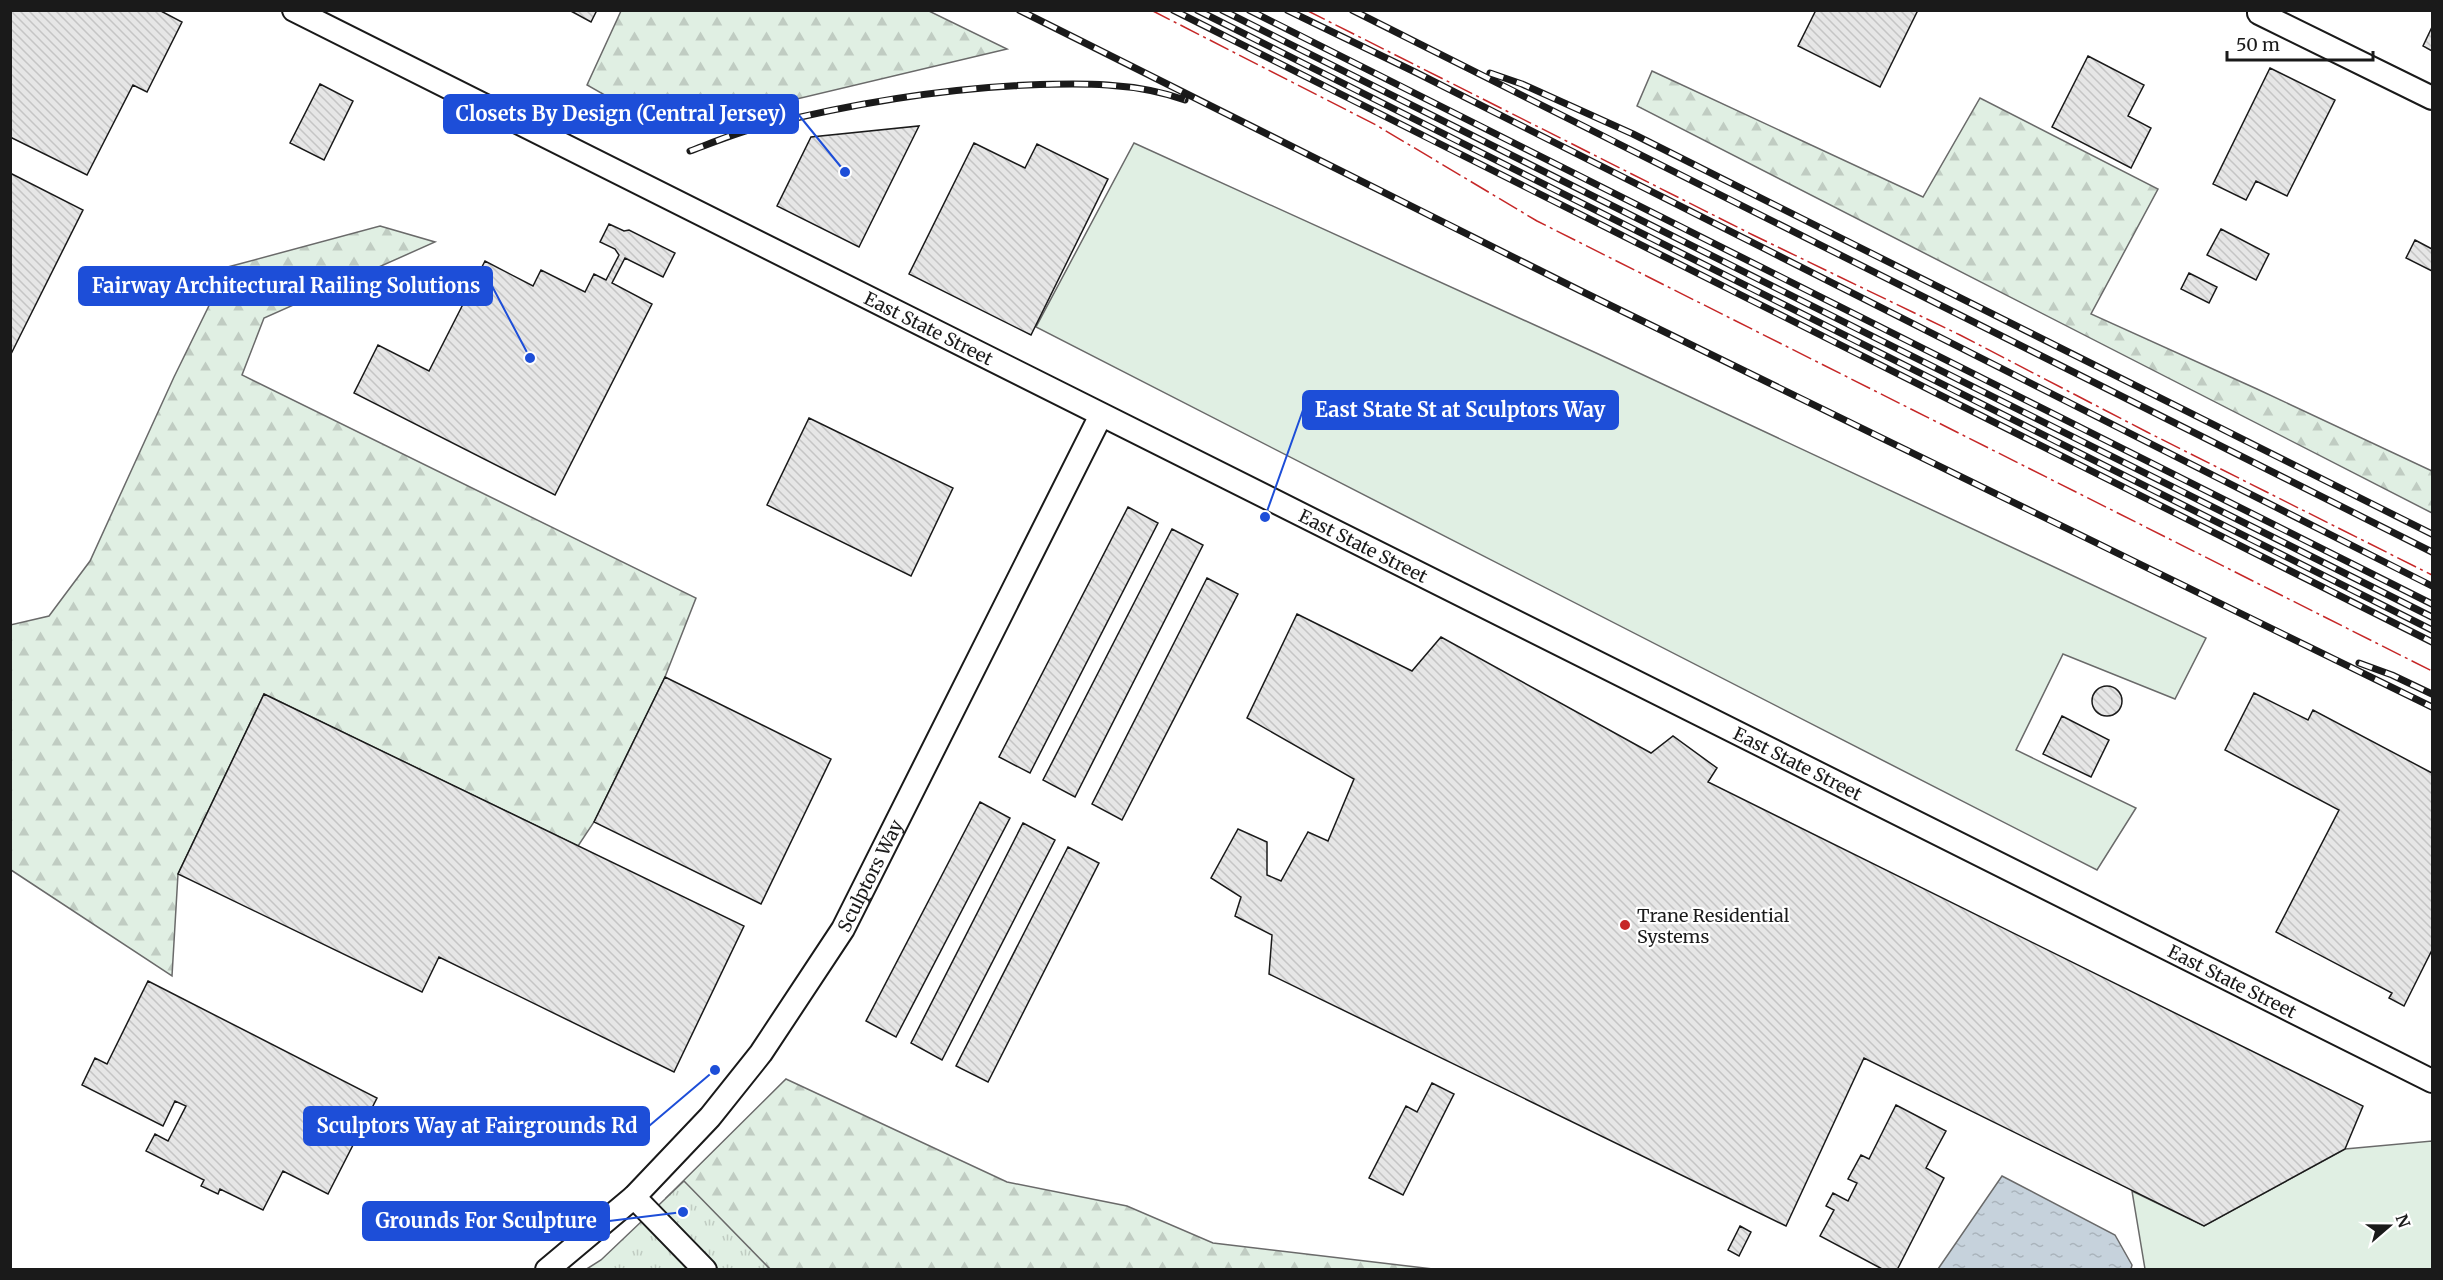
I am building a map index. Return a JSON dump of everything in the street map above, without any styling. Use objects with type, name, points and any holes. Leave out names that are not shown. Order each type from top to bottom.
[{"type":"street","name":"East State Street","points":[[294,10],[2433,1082]]},
{"type":"street","points":[[2260,10],[2259,13],[2433,99]]},
{"type":"street","name":"Sculptors Way","points":[[547,1269],[570,1253],[634,1197],[710,1117],[761,1053],[843,929],[1101,415]]},
{"type":"street","points":[[634,1197],[705,1269]]},
{"type":"green space","points":[[621,11],[929,11],[1007,49],[666,130],[587,85]]},
{"type":"green space","points":[[1652,71],[1923,197],[1980,98],[2158,189],[2091,314],[2432,471],[2432,513],[1637,106]]},
{"type":"green space","points":[[1134,143],[1594,352],[2206,638],[2175,699],[2063,654],[2016,750],[2136,808],[2097,870],[1036,327]]},
{"type":"green space","points":[[380,226],[435,242],[264,318],[242,375],[696,598],[665,677],[594,822],[578,846],[264,694],[178,874],[172,976],[11,870],[10,625],[49,616],[90,561],[174,377],[228,267]]},
{"type":"green space","points":[[786,1079],[1007,1182],[1127,1206],[1213,1243],[1433,1269],[732,1269],[666,1198]]},
{"type":"green space","points":[[2432,1141],[2432,1269],[2145,1269],[2132,1191],[2204,1226],[2345,1149]]},
{"type":"green space","points":[[684,1181],[770,1269],[585,1270],[601,1260]]},
{"type":"water","points":[[2002,1176],[2115,1235],[2132,1265],[2131,1269],[1938,1269]]},
{"type":"building","points":[[10,10],[159,10],[182,22],[147,92],[133,85],[87,175],[10,137]]},
{"type":"building","points":[[569,10],[597,10],[591,22]]},
{"type":"building","points":[[1816,10],[1918,10],[1880,87],[1798,46]]},
{"type":"building","points":[[2432,27],[2432,51],[2423,46]]},
{"type":"building","points":[[2088,56],[2144,85],[2128,116],[2151,128],[2131,168],[2052,127]]},
{"type":"building","points":[[2270,68],[2335,100],[2287,196],[2256,181],[2246,200],[2213,184]]},
{"type":"building","points":[[320,84],[353,101],[324,160],[290,143]]},
{"type":"building","points":[[919,126],[859,247],[777,206],[811,137]]},
{"type":"building","points":[[974,143],[1025,168],[1037,144],[1108,179],[1031,335],[909,274]]},
{"type":"building","points":[[10,173],[83,210],[10,356]]},
{"type":"building","points":[[609,224],[624,231],[629,230],[675,253],[663,277],[625,258],[612,283],[652,304],[555,495],[354,393],[378,345],[429,371],[485,261],[533,286],[541,270],[585,292],[594,274],[606,280],[619,255],[615,249],[600,242]]},
{"type":"building","points":[[2221,229],[2269,254],[2256,280],[2207,255]]},
{"type":"building","points":[[2415,240],[2432,249],[2432,271],[2406,258]]},
{"type":"building","points":[[2189,273],[2217,287],[2209,303],[2181,289]]},
{"type":"building","points":[[809,418],[953,488],[911,576],[767,505]]},
{"type":"building","points":[[1128,507],[1158,523],[1030,773],[999,757]]},
{"type":"building","points":[[1172,529],[1203,545],[1075,797],[1043,780]]},
{"type":"building","points":[[1207,578],[1238,594],[1122,820],[1092,804]]},
{"type":"building","name":"Trane Residential Systems","points":[[1297,614],[1412,671],[1441,637],[1651,753],[1673,736],[1717,768],[1708,782],[2363,1106],[2345,1149],[2204,1226],[1864,1058],[1786,1226],[1269,974],[1272,935],[1235,916],[1241,897],[1211,878],[1238,829],[1267,842],[1267,875],[1281,881],[1308,832],[1328,841],[1354,779],[1247,718]]},
{"type":"building","points":[[665,677],[831,759],[761,904],[594,822]]},
{"type":"building","points":[[2107,686],[2118,690],[2122,701],[2118,712],[2107,716],[2096,712],[2092,701],[2096,690]]},
{"type":"building","points":[[2254,693],[2308,720],[2313,710],[2432,773],[2432,950],[2404,1006],[2389,998],[2392,993],[2276,932],[2339,810],[2225,750]]},
{"type":"building","points":[[264,694],[744,926],[674,1072],[439,957],[422,992],[178,874]]},
{"type":"building","points":[[2062,716],[2109,740],[2091,777],[2043,754]]},
{"type":"building","points":[[980,802],[1010,818],[896,1037],[866,1021]]},
{"type":"building","points":[[1023,823],[1055,840],[942,1060],[911,1043]]},
{"type":"building","points":[[1068,847],[1099,863],[988,1082],[956,1066]]},
{"type":"building","points":[[148,981],[377,1098],[328,1194],[283,1171],[263,1210],[220,1189],[218,1194],[201,1186],[204,1180],[146,1151],[155,1134],[168,1141],[186,1106],[175,1101],[163,1126],[82,1085],[95,1058],[107,1064]]},
{"type":"building","points":[[1432,1083],[1454,1094],[1403,1195],[1369,1178],[1406,1106],[1417,1112]]},
{"type":"building","points":[[1896,1105],[1946,1131],[1926,1168],[1944,1178],[1897,1270],[1884,1270],[1820,1236],[1834,1210],[1826,1206],[1833,1193],[1848,1201],[1857,1183],[1848,1179],[1861,1155],[1869,1159]]},
{"type":"building","points":[[1740,1226],[1751,1232],[1739,1256],[1728,1250]]},
{"type":"railway","points":[[1019,10],[1579,290],[2432,707]]},
{"type":"railway","points":[[1173,10],[2432,642]]},
{"type":"railway","points":[[1197,10],[2432,630]]},
{"type":"railway","points":[[1222,10],[2432,617]]},
{"type":"railway","points":[[1249,10],[2432,604]]},
{"type":"railway","points":[[1287,10],[1417,73],[2432,586]]},
{"type":"railway","points":[[1352,10],[2432,552]]},
{"type":"railway","points":[[1490,73],[1522,84],[1633,134],[2432,534]]},
{"type":"railway","points":[[690,151],[744,131],[796,118],[862,104],[961,90],[1028,85],[1107,85],[1147,90],[1185,100]]},
{"type":"railway","points":[[2359,663],[2392,675],[2432,694]]},
{"type":"power","points":[[1151,10],[1376,125],[1537,221],[2432,671]]},
{"type":"power","points":[[1306,10],[1753,235],[1960,335],[2432,575]]},
{"type":"place","name":"Closets By Design (Central Jersey)","points":[[845,172]]},
{"type":"place","name":"Fairway Architectural Railing Solutions","points":[[530,358]]},
{"type":"place","name":"East State St at Sculptors Way","points":[[1265,517]]},
{"type":"place","name":"Trane Residential Systems","points":[[1625,925]]},
{"type":"place","name":"Sculptors Way at Fairgrounds Rd","points":[[715,1070]]},
{"type":"place","name":"Grounds For Sculpture","points":[[683,1212]]}]
